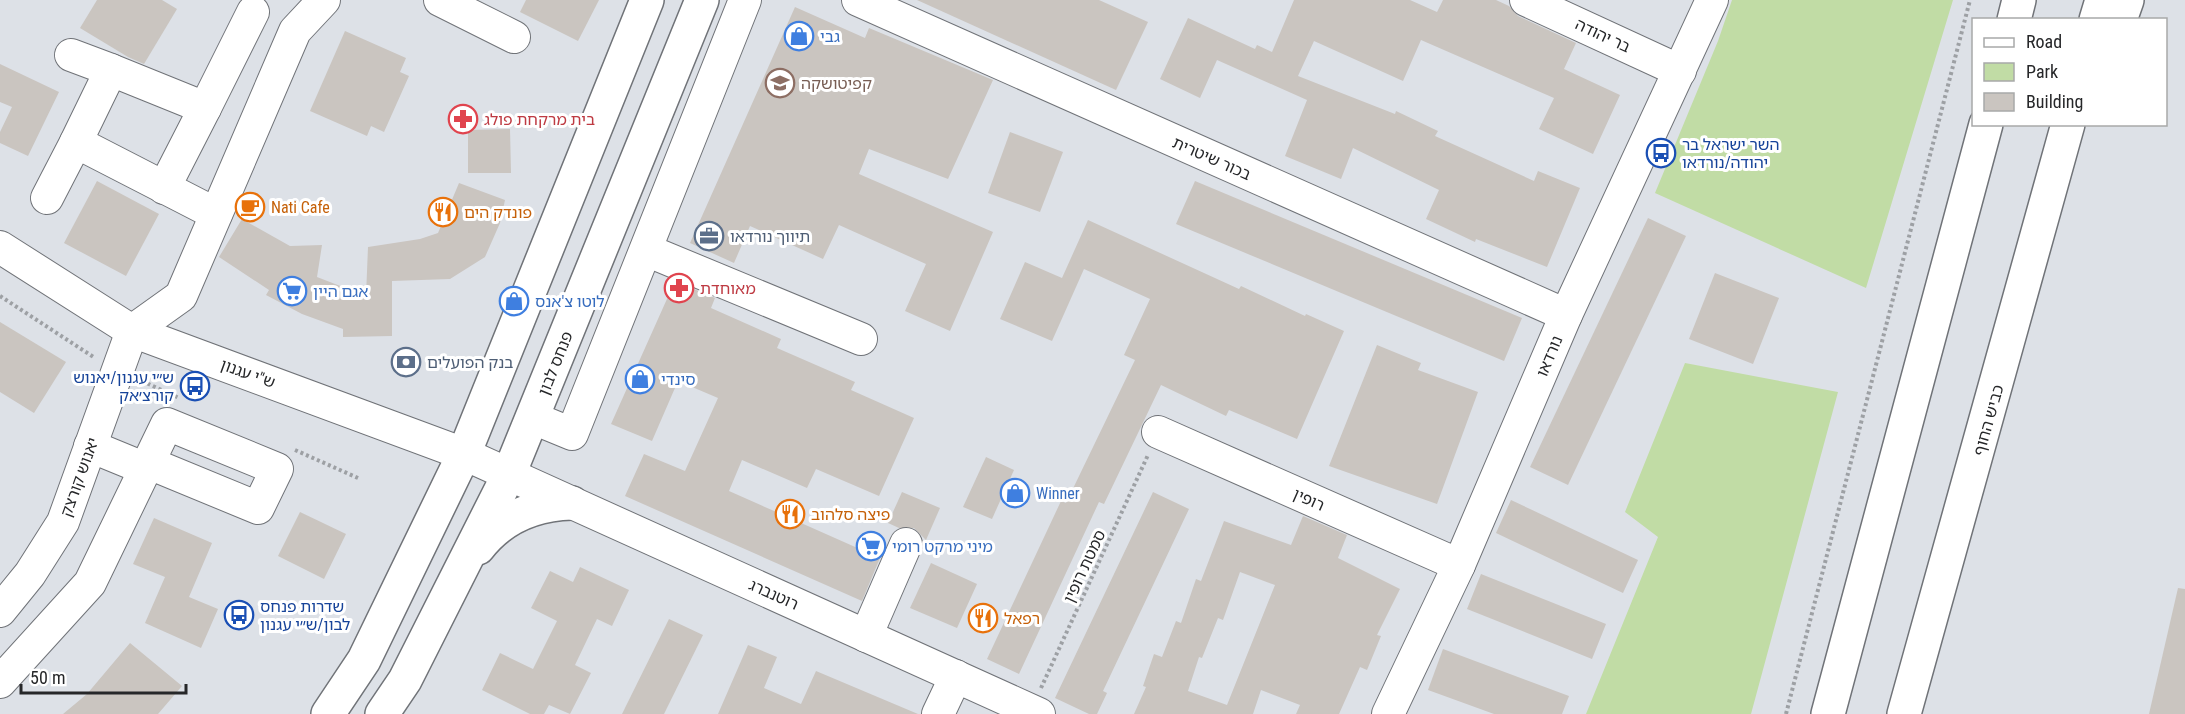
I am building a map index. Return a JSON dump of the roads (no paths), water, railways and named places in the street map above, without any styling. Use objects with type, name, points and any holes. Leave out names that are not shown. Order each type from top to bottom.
[{"type":"main road","points":[[328,714],[364,660],[464,454],[647,0]]},
{"type":"main road","name":"פנחס לבון","points":[[382,714],[405,680],[509,474],[702,0]]},
{"type":"main road","points":[[2014,18],[2018,0]]},
{"type":"main road","points":[[2097,18],[2102,0]]},
{"type":"main road","points":[[2121,18],[2127,0]]},
{"type":"main road","points":[[1828,714],[1985,126]]},
{"type":"main road","name":"כביש החוף","points":[[1904,714],[2016,318],[2067,126]]},
{"type":"main road","points":[[2016,318],[2083,126]]},
{"type":"main road","points":[[457,576],[484,540],[506,522],[528,510],[549,504],[572,503]]},
{"type":"street","points":[[440,0],[514,38]]},
{"type":"street","points":[[532,418],[572,434],[745,0]]},
{"type":"street","name":"בכור שיטרית","points":[[858,0],[1566,315]]},
{"type":"street","name":"בר יהודה","points":[[1526,0],[1680,71]]},
{"type":"street","name":"נורדאו","points":[[1388,714],[1459,565],[1566,315],[1712,0]]},
{"type":"street","points":[[132,331],[181,296],[306,7]]},
{"type":"street","points":[[164,188],[253,12]]},
{"type":"street","points":[[71,55],[205,108]]},
{"type":"street","points":[[47,198],[111,70]]},
{"type":"street","points":[[76,142],[216,214]]},
{"type":"street","name":"ש\"י עגנון","points":[[0,247],[132,331],[464,454],[509,474]]},
{"type":"street","points":[[646,250],[861,339]]},
{"type":"street","name":"יאנוש קורצק","points":[[0,611],[30,574],[63,522],[132,331]]},
{"type":"street","name":"רופין","points":[[1158,432],[1459,565]]},
{"type":"street","points":[[0,682],[90,583],[147,466],[90,446]]},
{"type":"street","name":"רוטנברג","points":[[509,474],[1035,712]]},
{"type":"street","points":[[866,636],[906,544]]},
{"type":"street","points":[[938,714],[956,676]]},
{"type":"place","name":"גבי","points":[[799,36]]},
{"type":"place","name":"קפיטושקה","points":[[780,83]]},
{"type":"place","name":"בית מרקחת פולג","points":[[463,119]]},
{"type":"place","name":"השר ישראל בר יהודה/נורדאו","points":[[1661,153]]},
{"type":"place","name":"Nati Cafe","points":[[250,207]]},
{"type":"place","name":"פונדק הים","points":[[443,212]]},
{"type":"place","name":"תיווך נורדאו","points":[[709,236]]},
{"type":"place","name":"מאוחדת","points":[[679,288]]},
{"type":"place","name":"אגם היין","points":[[292,291]]},
{"type":"place","name":"לוטו צ'אנס","points":[[514,301]]},
{"type":"place","name":"בנק הפועלים","points":[[406,362]]},
{"type":"place","name":"סינדי","points":[[640,379]]},
{"type":"place","name":"ש״י עגנון/יאנוש קורצ׳אק","points":[[195,386]]},
{"type":"place","name":"Winner","points":[[1015,493]]},
{"type":"place","name":"פיצה סלהוב","points":[[790,514]]},
{"type":"place","name":"מיני מרקט רומי","points":[[871,546]]},
{"type":"place","name":"שדרות פנחס לבון/ש״י עגנון","points":[[239,615]]},
{"type":"place","name":"רפאל","points":[[983,618]]}]
